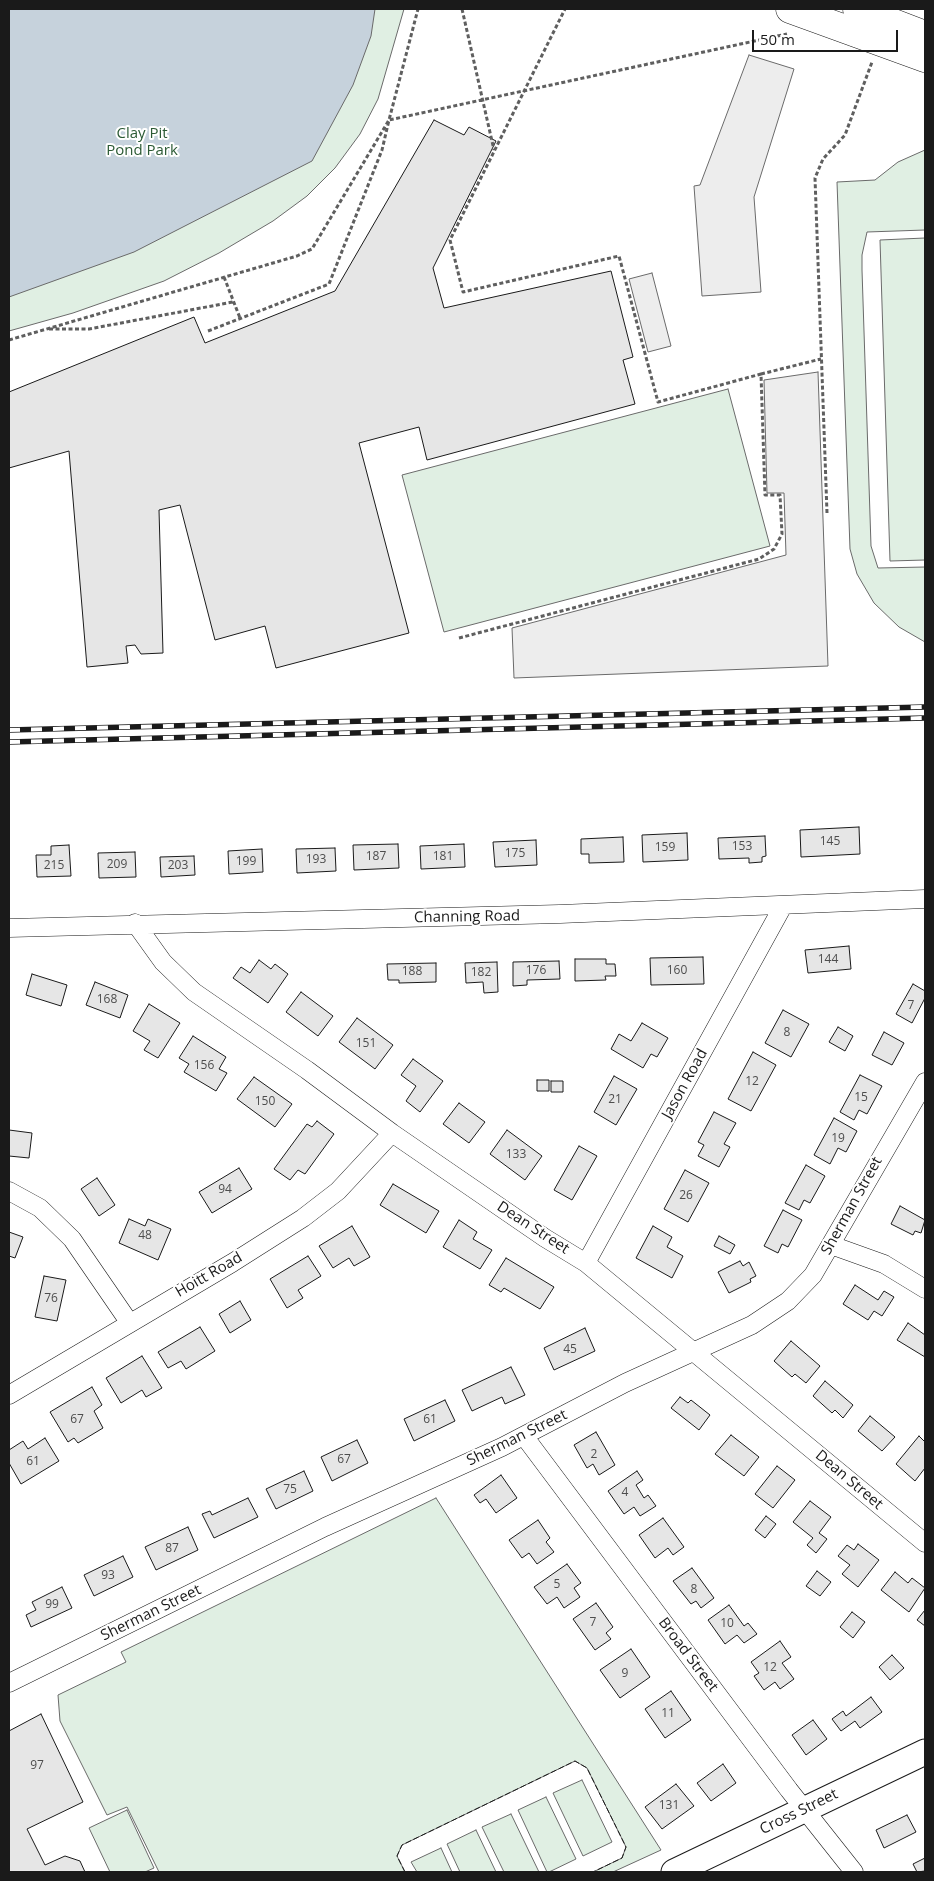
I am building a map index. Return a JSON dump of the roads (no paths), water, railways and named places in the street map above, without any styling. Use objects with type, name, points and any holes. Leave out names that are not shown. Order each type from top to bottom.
[{"type":"main road","points":[[792,21],[853,15],[925,35]]},
{"type":"main road","points":[[853,15],[925,58]]},
{"type":"street","name":"Channing Road","points":[[9,928],[135,923],[503,916],[925,899]]},
{"type":"street","name":"Jason Road","points":[[586,1263],[783,906]]},
{"type":"street","name":"Dean Street","points":[[135,923],[163,962],[194,992],[307,1070],[392,1133],[586,1263],[925,1543]]},
{"type":"street","name":"Sherman Street","points":[[9,1683],[324,1528],[524,1436],[624,1383],[752,1325],[788,1301],[813,1275],[925,1082]]},
{"type":"street","name":"Hoitt Road","points":[[9,1395],[129,1322],[232,1263],[303,1218],[338,1191],[392,1133]]},
{"type":"street","points":[[9,1191],[40,1208],[72,1239],[129,1322]]},
{"type":"street","points":[[831,1245],[884,1264],[925,1288]]},
{"type":"street","name":"Broad Street","points":[[524,1436],[804,1809],[854,1872]]},
{"type":"street","name":"Cross Street","points":[[674,1872],[925,1752]]},
{"type":"railway","points":[[9,730],[925,707]]},
{"type":"railway","points":[[9,742],[925,718]]},
{"type":"park label","name":"Clay Pit Pond Park","points":[[142,142]]}]
